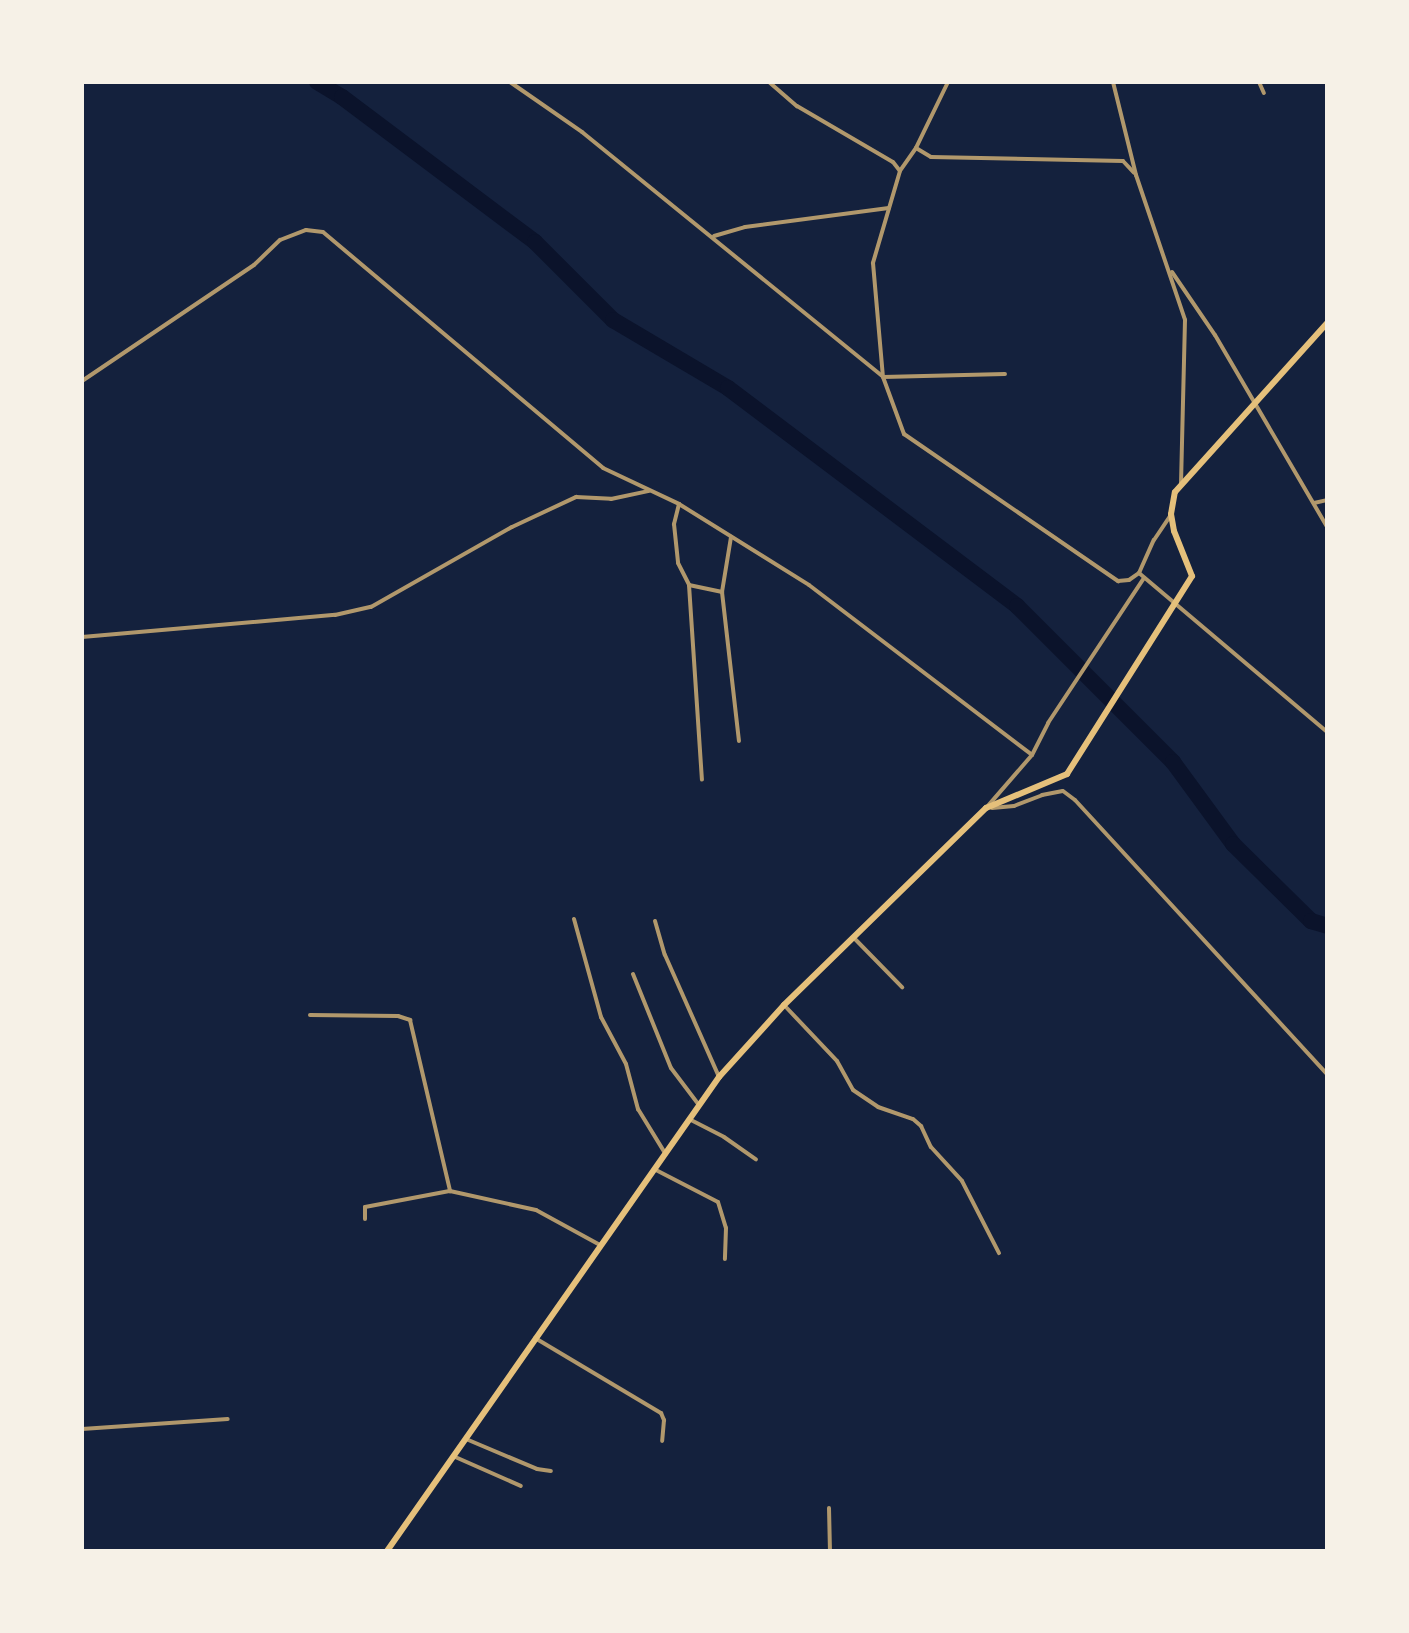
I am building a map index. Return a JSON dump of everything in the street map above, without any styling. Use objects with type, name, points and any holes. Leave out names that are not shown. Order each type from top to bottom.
[{"type":"main road","points":[[387,1551],[451,1455],[719,1077],[784,1005],[986,808],[1067,774],[1191,580],[1192,570],[1180,547],[1171,514],[1175,492],[1327,323]]},
{"type":"street","points":[[510,82],[582,132],[883,377],[1005,374]]},
{"type":"street","points":[[769,82],[797,106],[893,162],[900,171]]},
{"type":"street","points":[[940,82],[947,84],[916,148],[900,171],[873,263],[883,377],[904,434],[1118,581],[1129,580],[1139,573],[1154,540],[1171,514]]},
{"type":"street","points":[[1113,82],[1136,175],[1185,320],[1181,485]]},
{"type":"street","points":[[1259,82],[1264,93]]},
{"type":"street","points":[[916,148],[931,157],[1123,161],[1136,175]]},
{"type":"street","points":[[713,236],[745,227],[889,208]]},
{"type":"street","points":[[82,381],[254,265],[280,240],[306,230],[323,232],[603,468],[679,504],[809,585],[1032,755]]},
{"type":"street","points":[[1169,266],[1255,401],[1327,527]]},
{"type":"street","points":[[82,637],[335,615],[371,607],[512,527],[576,497],[611,499],[651,490]]},
{"type":"street","points":[[1314,503],[1327,500]]},
{"type":"street","points":[[679,504],[674,524],[678,563],[689,585],[702,780]]},
{"type":"street","points":[[731,537],[722,592],[739,741]]},
{"type":"street","points":[[1139,573],[1327,732]]},
{"type":"street","points":[[986,808],[1032,755],[1048,723],[1145,577]]},
{"type":"street","points":[[689,585],[722,592]]},
{"type":"street","points":[[986,808],[1014,806],[1063,791],[1075,800],[1327,1074]]},
{"type":"street","points":[[574,919],[601,1017],[626,1064],[638,1109],[665,1153]]},
{"type":"street","points":[[655,921],[665,955],[719,1077]]},
{"type":"street","points":[[854,938],[902,987]]},
{"type":"street","points":[[633,974],[671,1068],[699,1105]]},
{"type":"street","points":[[784,1005],[837,1061],[853,1090],[878,1107],[913,1119],[921,1126],[931,1147],[962,1181],[999,1253]]},
{"type":"street","points":[[310,1015],[398,1016],[410,1020],[450,1191]]},
{"type":"street","points":[[689,1119],[724,1137],[756,1159]]},
{"type":"street","points":[[654,1169],[718,1202],[726,1228],[725,1259]]},
{"type":"street","points":[[365,1219],[365,1207],[450,1191],[536,1210],[602,1246]]},
{"type":"street","points":[[535,1338],[661,1413],[664,1420],[662,1441]]},
{"type":"street","points":[[82,1429],[228,1419]]},
{"type":"street","points":[[463,1438],[537,1469],[551,1471]]},
{"type":"street","points":[[451,1455],[521,1486]]},
{"type":"street","points":[[829,1508],[830,1551]]},
{"type":"waterway","points":[[317,82],[342,97],[535,242],[613,320],[728,388],[1017,606],[1173,762],[1233,844],[1311,921],[1327,926]]}]
